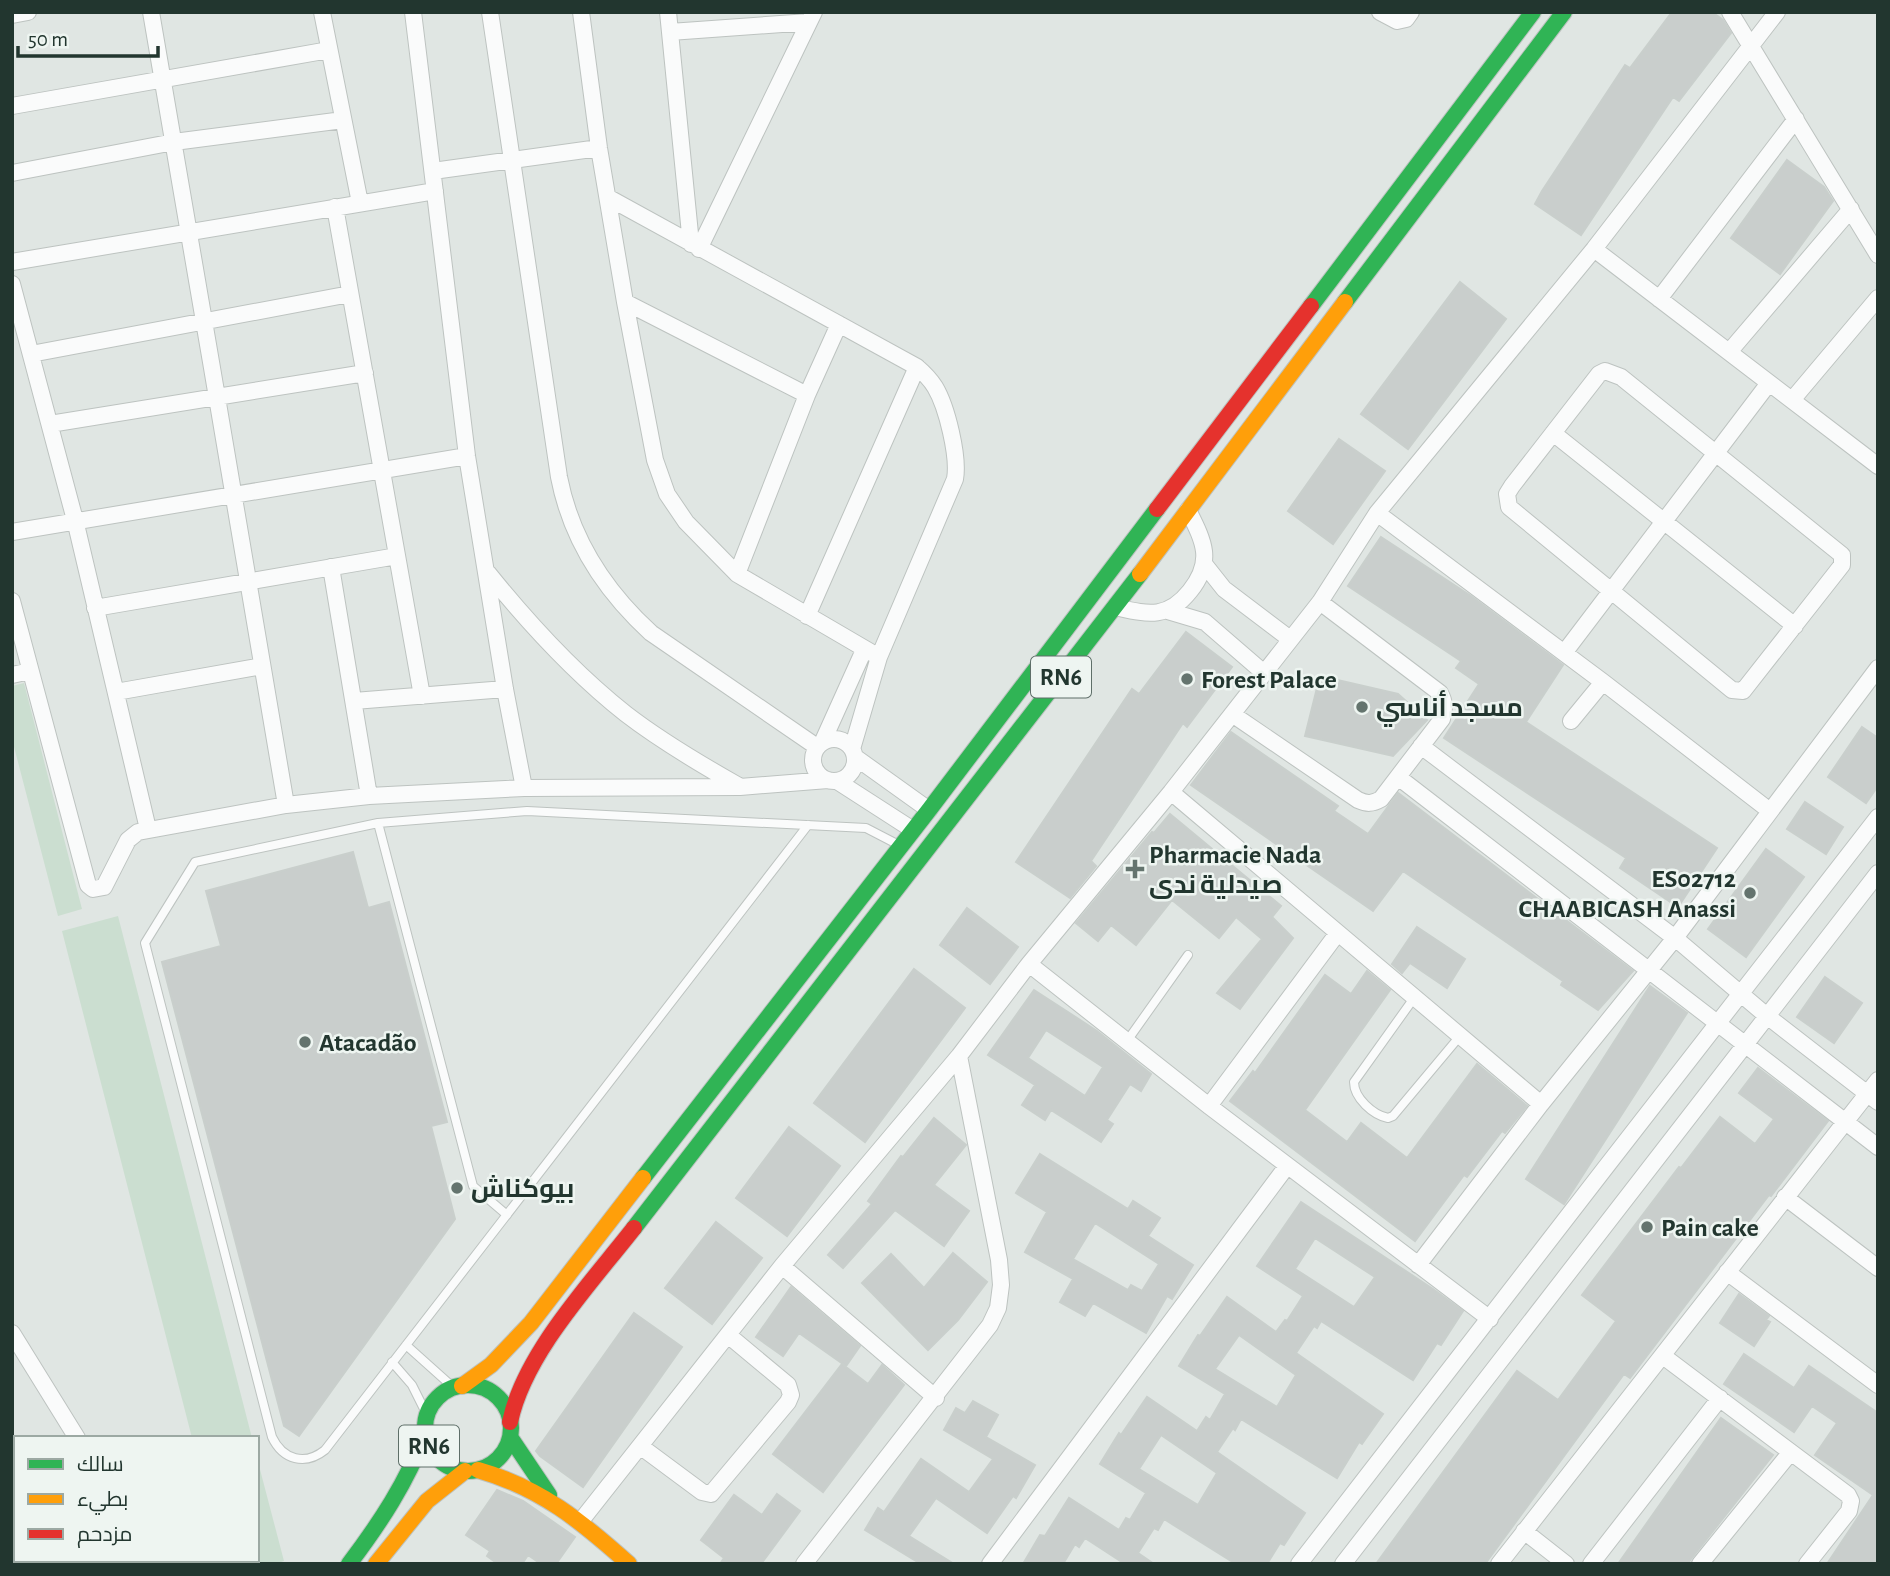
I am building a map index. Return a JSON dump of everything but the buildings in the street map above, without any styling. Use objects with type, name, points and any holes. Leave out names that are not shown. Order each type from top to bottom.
[{"type":"main road","name":"RN6","points":[[349,1564],[394,1503],[416,1460],[425,1434],[427,1415],[433,1403],[442,1394],[477,1378],[531,1323],[929,810],[1534,12]]},
{"type":"main road","name":"RN6","points":[[376,1564],[412,1517],[446,1483],[495,1462],[507,1446],[514,1398],[551,1335],[1115,607],[1564,12]]},
{"type":"main road","points":[[458,1387],[473,1385],[494,1394],[507,1411],[510,1429],[531,1472],[553,1500],[629,1564]]},
{"type":"main road","name":"RN6","points":[[425,1434],[438,1460],[456,1470],[472,1471]]},
{"type":"main road","points":[[472,1471],[505,1477],[553,1500]]},
{"type":"street","points":[[12,15],[28,12]]},
{"type":"street","points":[[151,12],[286,805]]},
{"type":"street","points":[[322,12],[360,203]]},
{"type":"street","points":[[413,12],[467,456],[524,788]]},
{"type":"street","points":[[490,12],[559,477],[564,501],[581,543],[604,583],[651,633],[820,744],[839,739],[853,753],[929,810]]},
{"type":"street","points":[[581,12],[599,148],[625,302],[656,460],[667,494],[686,522],[737,574],[879,657]]},
{"type":"street","points":[[668,12],[695,246]]},
{"type":"street","points":[[1380,12],[1397,22],[1406,19],[1411,12]]},
{"type":"street","points":[[1730,12],[1878,255]]},
{"type":"street","points":[[580,1522],[782,1266],[959,1056],[1029,964],[1171,792],[1320,602],[1377,513],[1594,249],[1777,12]]},
{"type":"street","points":[[670,32],[811,17]]},
{"type":"street","points":[[695,246],[811,17]]},
{"type":"street","points":[[12,106],[329,50]]},
{"type":"street","points":[[1659,299],[1796,119]]},
{"type":"street","points":[[12,173],[174,142],[343,120]]},
{"type":"street","points":[[433,171],[599,148]]},
{"type":"street","points":[[12,262],[435,191]]},
{"type":"street","points":[[12,601],[88,886],[93,889],[104,887],[132,835],[148,829],[286,805],[369,796],[524,788],[740,786],[832,780],[850,772],[879,657],[952,491],[957,468],[954,447],[937,391],[917,367],[609,198]]},
{"type":"street","points":[[335,208],[422,696]]},
{"type":"street","points":[[1729,352],[1851,209]]},
{"type":"street","points":[[1594,249],[1878,466]]},
{"type":"street","points":[[12,284],[75,520],[148,829]]},
{"type":"street","points":[[31,354],[350,294]]},
{"type":"street","points":[[1792,400],[1878,298]]},
{"type":"street","points":[[625,302],[807,395]]},
{"type":"street","points":[[737,574],[807,395],[839,324]]},
{"type":"street","points":[[807,616],[917,367]]},
{"type":"street","points":[[1605,371],[1621,377],[1838,549],[1842,555],[1842,565],[1746,690],[1736,691],[1509,507],[1507,494],[1553,433],[1599,373],[1605,371]]},
{"type":"street","points":[[50,424],[365,373]]},
{"type":"street","points":[[1564,653],[1769,383]]},
{"type":"street","points":[[1553,433],[1795,626]]},
{"type":"street","points":[[12,532],[467,456]]},
{"type":"street","points":[[1168,611],[1182,601],[1201,578],[1205,565],[1201,538],[1188,510]]},
{"type":"street","points":[[1377,513],[1770,811]]},
{"type":"street","points":[[95,608],[397,556]]},
{"type":"street","points":[[1205,565],[1224,589],[1290,639]]},
{"type":"street","points":[[331,567],[369,796]]},
{"type":"street","points":[[487,571],[529,623],[576,671],[682,753],[740,786]]},
{"type":"street","points":[[1232,714],[1366,804],[1381,799],[1442,719],[1444,710],[1440,693],[1320,602]]},
{"type":"street","points":[[1115,607],[1145,613],[1168,611],[1205,622],[1264,673]]},
{"type":"street","points":[[864,650],[814,754],[816,770],[913,830]]},
{"type":"street","points":[[116,692],[262,666]]},
{"type":"street","points":[[1418,1265],[1541,1104],[1650,971],[1878,668]]},
{"type":"street","points":[[12,676],[30,671]]},
{"type":"street","points":[[1571,721],[1603,682]]},
{"type":"street","points":[[354,702],[505,689]]},
{"type":"street","points":[[1421,746],[1675,938],[1767,1016],[1872,1098]]},
{"type":"street","points":[[1398,777],[1878,1146]]},
{"type":"street","points":[[1171,792],[1541,1104]]},
{"type":"street","points":[[1299,1564],[1717,1021],[1878,817]]},
{"type":"street","points":[[1343,1564],[1878,873]]},
{"type":"street","points":[[1209,1106],[1337,934]]},
{"type":"street","points":[[1029,964],[1209,1106],[1490,1319]]},
{"type":"street","points":[[804,1564],[936,1398],[990,1325],[998,1308],[1002,1285],[999,1260],[959,1056]]},
{"type":"street","points":[[1499,1564],[1846,1120],[1872,1098],[1878,1080]]},
{"type":"street","points":[[990,1564],[1287,1166]]},
{"type":"street","points":[[1785,1197],[1878,1268]]},
{"type":"street","points":[[782,1266],[936,1398]]},
{"type":"street","points":[[1727,1272],[1878,1385]]},
{"type":"street","points":[[12,1333],[76,1436]]},
{"type":"street","points":[[640,1446],[702,1492],[711,1494],[788,1402],[791,1395],[788,1385],[728,1335]]},
{"type":"street","points":[[1663,1356],[1843,1490],[1851,1501],[1849,1511],[1807,1564]]},
{"type":"street","points":[[1591,1564],[1720,1398]]},
{"type":"street","points":[[1700,1564],[1790,1453]]},
{"type":"street","points":[[1524,1531],[1566,1564]]},
{"type":"lane","points":[[808,825],[325,1450],[318,1456],[300,1460],[282,1453],[272,1437],[145,943],[195,862],[377,823],[527,811],[808,825],[866,828],[900,846]]},
{"type":"lane","points":[[377,823],[473,1186],[506,1215]]},
{"type":"lane","points":[[1128,1041],[1188,955]]},
{"type":"lane","points":[[1414,998],[1354,1082],[1357,1095],[1378,1114],[1388,1118],[1394,1116],[1460,1036]]},
{"type":"lane","points":[[406,1345],[458,1387]]},
{"type":"lane","points":[[392,1362],[412,1385],[427,1415]]},
{"type":"green space","points":[[24,683],[82,909],[58,916],[12,739],[12,686]]},
{"type":"green space","points":[[118,916],[251,1436],[191,1436],[62,931]]},
{"type":"green space","points":[[259,1466],[284,1561],[275,1564],[225,1564],[259,1562]]},
{"type":"traffic: fast","points":[[1311,306],[1533,12]]},
{"type":"traffic: fast","points":[[1345,302],[1564,12]]},
{"type":"traffic: fast","points":[[643,1178],[929,810],[1157,509]]},
{"type":"traffic: fast","points":[[634,1228],[1140,574]]},
{"type":"traffic: fast","points":[[468,1385],[492,1392],[504,1404],[511,1428],[504,1452],[492,1464],[468,1471],[444,1464],[432,1452],[425,1428],[432,1404],[444,1392],[468,1385]]},
{"type":"traffic: fast","points":[[349,1564],[392,1502],[425,1434]]},
{"type":"traffic: fast","points":[[510,1437],[549,1495]]},
{"type":"traffic: slow","points":[[1140,574],[1345,302]]},
{"type":"traffic: slow","points":[[462,1386],[491,1365],[531,1323],[643,1178]]},
{"type":"traffic: slow","points":[[478,1470],[501,1477],[541,1496],[577,1520],[629,1564]]},
{"type":"traffic: slow","points":[[376,1564],[427,1501],[465,1471]]},
{"type":"traffic: jam","points":[[1157,509],[1311,306]]},
{"type":"traffic: jam","points":[[510,1422],[529,1371],[544,1345],[634,1228]]},
{"type":"place","name":"Forest Palace","points":[[1187,679]]},
{"type":"place","name":"مسجد أناسي","points":[[1362,707]]},
{"type":"place","name":"Pharmacie Nada صيدلية ندى","points":[[1135,869]]},
{"type":"place","name":"ES02712 CHAABICASH Anassi","points":[[1750,893]]},
{"type":"place","name":"Atacadão","points":[[305,1042]]},
{"type":"place","name":"بيوكناش","points":[[457,1188]]},
{"type":"place","name":"Pain cake","points":[[1647,1227]]}]
